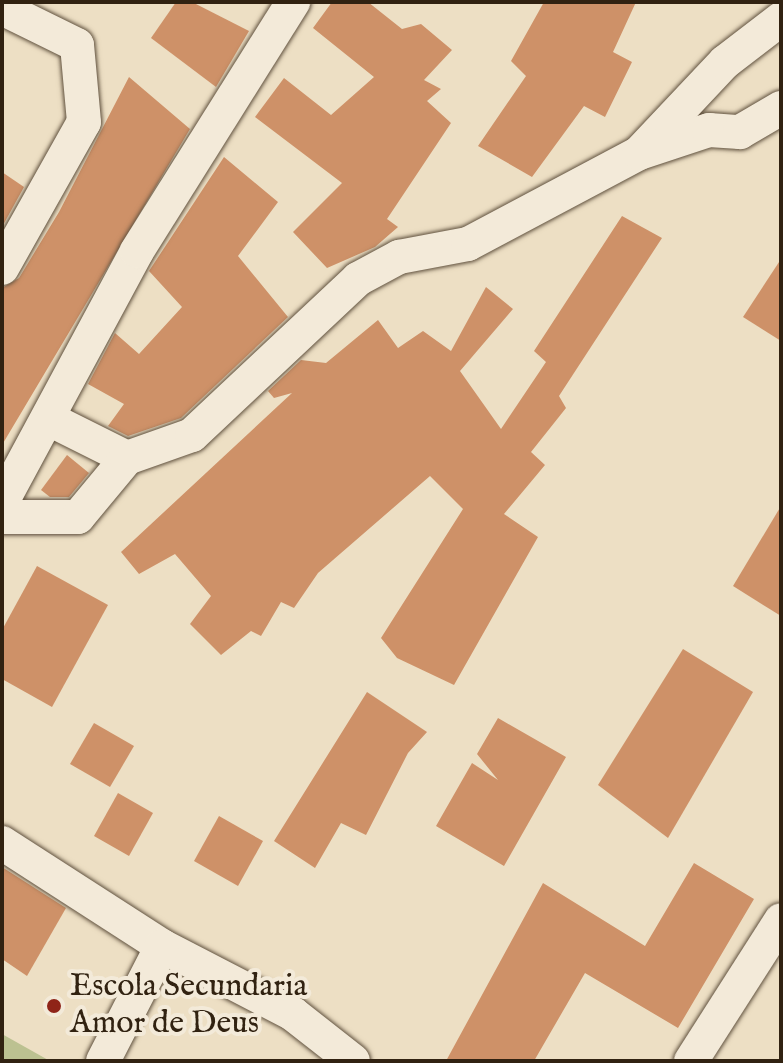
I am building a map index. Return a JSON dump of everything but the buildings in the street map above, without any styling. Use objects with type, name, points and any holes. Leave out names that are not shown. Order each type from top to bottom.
[{"type":"street","points":[[2,502],[51,420],[137,251],[293,2]]},
{"type":"street","points":[[750,43],[758,2]]},
{"type":"street","points":[[2,268],[84,122],[77,45],[14,14]]},
{"type":"street","points":[[639,153],[750,43],[781,19]]},
{"type":"street","points":[[2,517],[78,517],[127,458],[192,435],[358,279],[399,257],[468,244],[639,153],[709,130],[740,132],[781,108]]},
{"type":"street","points":[[51,420],[127,458]]},
{"type":"street","points":[[2,843],[162,946],[293,1014],[353,1061]]},
{"type":"street","points":[[691,1061],[781,920]]},
{"type":"street","points":[[103,1061],[162,946]]},
{"type":"green space","points":[[2,1034],[50,1061],[2,1061]]},
{"type":"place","name":"Escola Secundaria Amor de Deus","points":[[54,1006]]}]
